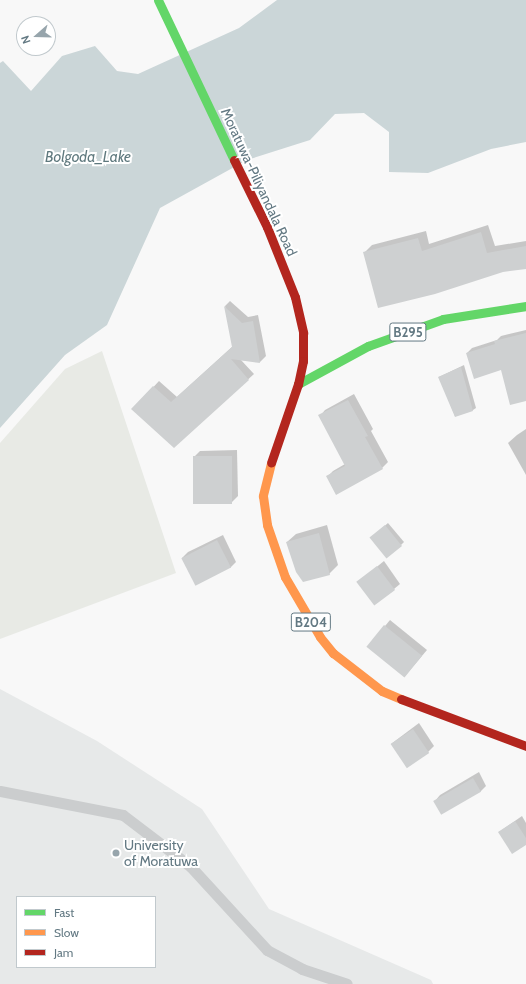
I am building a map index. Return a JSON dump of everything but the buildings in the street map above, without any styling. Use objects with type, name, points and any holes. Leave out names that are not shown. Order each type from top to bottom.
[{"type":"main road","name":"Moratuwa-Piliyandala Road","points":[[159,3],[266,228],[294,297],[303,333],[303,361],[298,384]]},
{"type":"main road","name":"B295","points":[[298,384],[368,346],[443,319],[526,306]]},
{"type":"main road","name":"B204","points":[[298,384],[277,442],[266,479],[263,496],[267,525],[272,543],[285,577],[306,616],[333,652],[382,691],[526,746]]},
{"type":"lane","points":[[0,791],[123,814],[191,866],[267,950],[302,969],[347,984]]},
{"type":"shaded area","points":[[102,351],[176,573],[0,639],[0,443],[65,369]]},
{"type":"shaded area","name":"University of Moratuwa","points":[[0,689],[97,741],[202,809],[269,909],[431,980],[433,984],[0,984]]},
{"type":"water","name":"Bolgoda_Lake","points":[[277,0],[526,0],[526,142],[491,149],[428,173],[389,172],[389,132],[364,113],[335,114],[310,140],[247,160],[160,208],[107,325],[65,355],[0,428],[0,63],[3,61],[31,91],[62,56],[95,46],[117,71],[138,74],[239,28]]},
{"type":"traffic: fast","points":[[158,0],[234,160]]},
{"type":"traffic: fast","points":[[298,384],[368,346],[443,319],[526,306]]},
{"type":"traffic: slow","points":[[271,463],[263,496],[267,525],[285,577],[320,637],[333,653],[382,691],[401,699]]},
{"type":"traffic: jam","points":[[234,160],[267,227],[295,297],[303,333],[303,361],[298,384],[271,463]]},
{"type":"traffic: jam","points":[[401,699],[526,746]]},
{"type":"place","name":"University of Moratuwa","points":[[116,853]]}]
